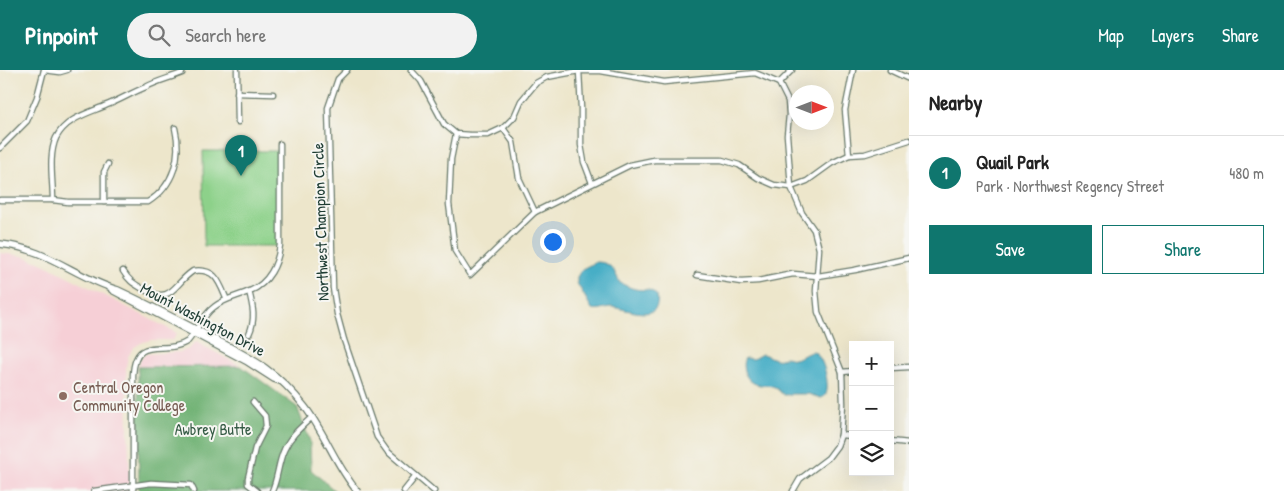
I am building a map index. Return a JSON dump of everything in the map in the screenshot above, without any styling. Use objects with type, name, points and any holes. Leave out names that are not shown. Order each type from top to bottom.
[{"type":"main road","name":"Mount Washington Drive","points":[[0,244],[25,248],[46,256],[108,287],[116,293],[195,331],[280,381],[292,392],[312,417],[337,464],[357,491]]},
{"type":"street","points":[[0,148],[27,121],[37,97],[44,70],[60,72],[67,70]]},
{"type":"street","points":[[237,70],[238,122]]},
{"type":"street","name":"Northwest Champion Circle","points":[[346,70],[338,79],[328,108],[334,300],[358,382],[378,437],[387,451],[434,491]]},
{"type":"street","points":[[411,70],[421,82],[444,124],[456,134],[488,135],[503,128],[514,117],[521,101],[536,83],[547,77],[579,71],[601,71],[664,82],[755,73],[779,83],[788,101],[787,135],[791,187],[802,213],[814,230],[819,250],[816,291],[818,312],[842,372],[842,435],[828,458],[800,479],[793,491]]},
{"type":"street","points":[[779,83],[792,70]]},
{"type":"street","points":[[849,155],[845,110],[853,70]]},
{"type":"street","points":[[890,70],[909,78]]},
{"type":"street","points":[[579,71],[581,145],[584,162],[592,183]]},
{"type":"street","points":[[53,200],[53,154],[56,138],[65,127],[90,111],[107,106],[147,86],[182,73]]},
{"type":"street","points":[[237,93],[273,94]]},
{"type":"street","points":[[0,200],[148,202],[162,189],[176,166],[178,156],[177,138],[174,128]]},
{"type":"street","points":[[503,128],[513,142],[519,178],[535,212]]},
{"type":"street","points":[[456,134],[450,159],[448,204],[454,251],[470,275],[535,212],[630,165],[654,160],[722,160],[739,165],[758,178],[774,185],[791,187],[807,181],[832,163],[849,155],[865,154],[909,140]]},
{"type":"street","points":[[133,488],[133,375],[135,360],[140,352],[145,349],[183,344],[212,308],[226,298],[250,291],[264,282],[272,271],[277,261],[280,244],[280,144]]},
{"type":"street","points":[[104,202],[104,172],[108,164]]},
{"type":"street","points":[[696,275],[741,282],[758,281],[793,274],[818,276],[909,258]]},
{"type":"street","points":[[123,271],[129,281],[159,296],[175,289],[193,271],[206,271],[214,275],[226,298]]},
{"type":"street","points":[[250,291],[254,314],[250,334]]},
{"type":"street","points":[[894,368],[909,367]]},
{"type":"street","points":[[842,372],[849,371]]},
{"type":"street","points":[[253,402],[265,416],[266,426],[255,448],[248,478],[248,484],[258,491]]},
{"type":"street","points":[[272,491],[284,451],[290,439],[312,417]]},
{"type":"street","points":[[842,435],[849,436]]},
{"type":"street","points":[[894,441],[909,443]]},
{"type":"street","points":[[404,491],[416,476]]},
{"type":"street","points":[[94,491],[133,488],[151,483],[191,485],[194,491]]},
{"type":"shaded area","name":"Central Oregon Community College","points":[[0,253],[23,256],[44,264],[177,333],[173,340],[150,340],[141,343],[133,348],[128,357],[126,367],[130,491],[0,491]]},
{"type":"shaded area","name":"Central Oregon Community College","points":[[196,342],[241,366],[138,367],[141,358],[146,354],[180,352],[189,349]]},
{"type":"green space","points":[[203,151],[279,151],[279,246],[204,246]]},
{"type":"green space","name":"Awbrey Butte","points":[[241,366],[297,407],[310,441],[311,470],[335,491],[139,491],[138,367]]},
{"type":"water","points":[[596,262],[609,265],[620,283],[633,289],[649,290],[654,293],[657,296],[657,305],[654,310],[641,313],[611,307],[597,310],[592,309],[577,283],[577,277],[582,269]]},
{"type":"water","points":[[813,351],[817,354],[823,365],[827,379],[827,392],[821,398],[808,394],[784,395],[774,387],[758,385],[749,380],[743,365],[745,358],[753,359],[762,354],[776,359],[785,357],[795,359]]},
{"type":"place","name":"Quail Park","points":[[241,176]]},
{"type":"place","name":"Central Oregon Community College","points":[[63,396]]}]
